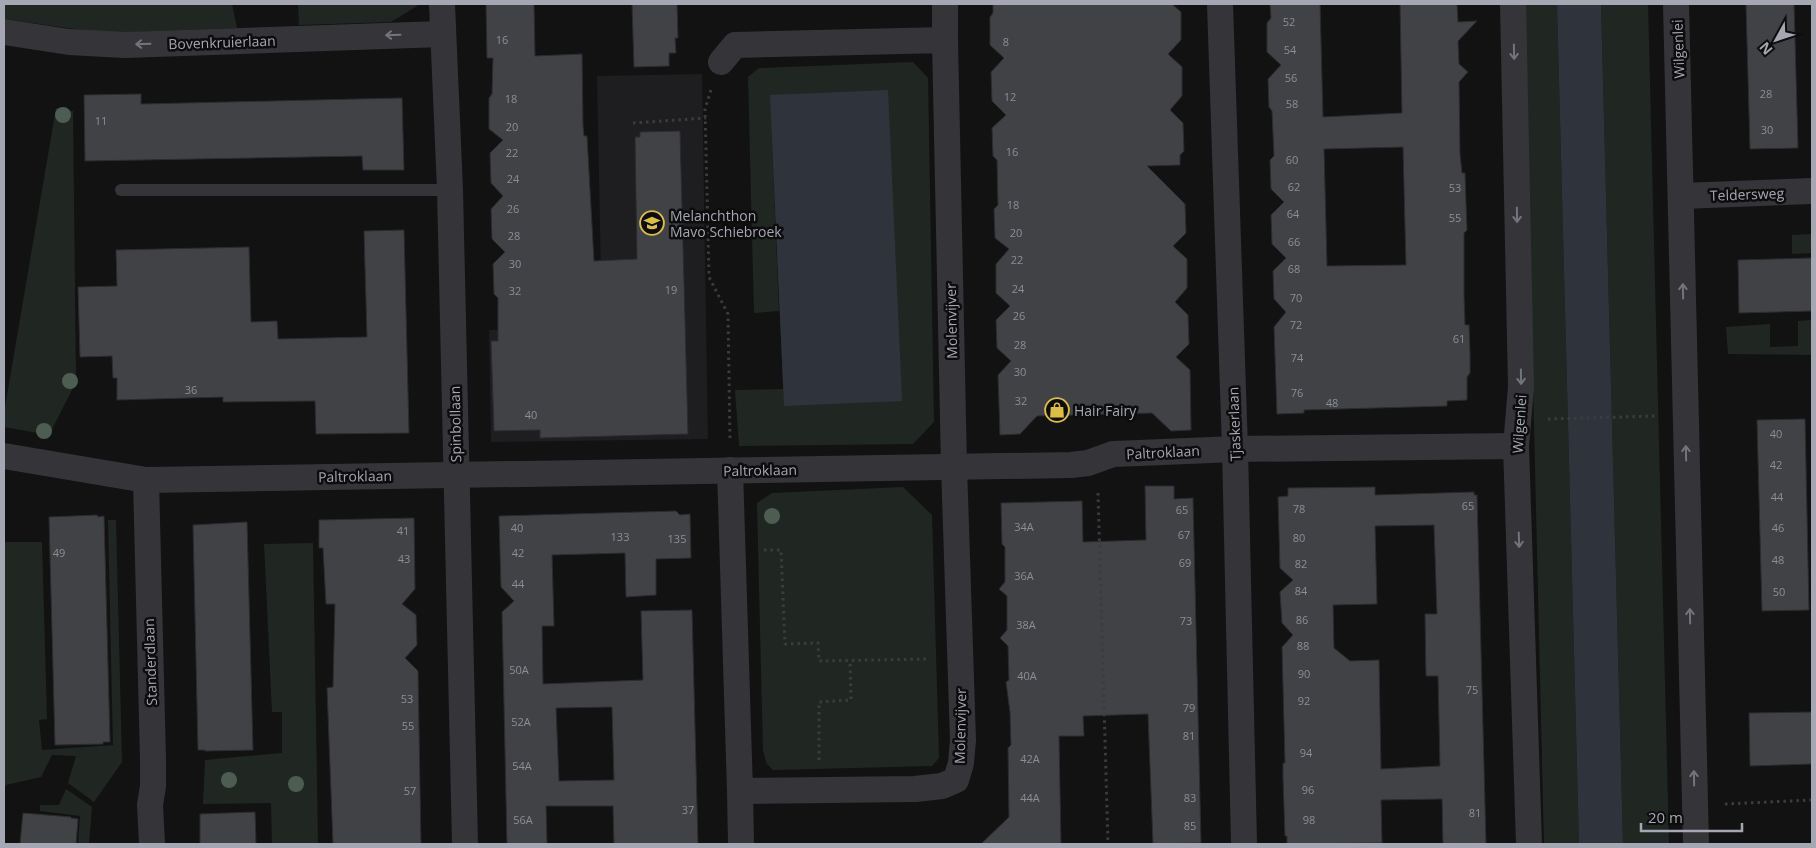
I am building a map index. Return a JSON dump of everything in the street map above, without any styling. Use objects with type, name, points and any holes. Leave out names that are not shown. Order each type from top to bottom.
[{"type":"street","name":"Spinbollaan","points":[[442,4],[450,190],[465,844]]},
{"type":"street","name":"Molenvijver","points":[[740,791],[915,789],[942,786],[956,780],[962,763],[963,740],[954,466],[944,4]]},
{"type":"street","name":"Tjaskerlaan","points":[[1220,4],[1235,449],[1244,844]]},
{"type":"street","name":"Wilgenlei","points":[[1512,4],[1521,387],[1516,446],[1529,844]]},
{"type":"street","name":"Wilgenlei","points":[[1676,4],[1682,196],[1684,414],[1696,844]]},
{"type":"street","name":"Bovenkruierlaan","points":[[4,32],[69,42],[126,45],[442,34]]},
{"type":"street","points":[[721,62],[735,45],[945,40]]},
{"type":"street","name":"Teldersweg","points":[[1682,196],[1812,191]]},
{"type":"street","name":"Paltroklaan","points":[[4,456],[146,480],[1071,464],[1088,463],[1113,454],[1235,449],[1516,446]]},
{"type":"street","points":[[730,470],[741,844]]},
{"type":"street","name":"Standerdlaan","points":[[146,480],[153,759],[153,786],[150,805],[152,844]]},
{"type":"lane","points":[[121,190],[450,190]]},
{"type":"path","points":[[721,62],[705,109],[709,277],[728,314],[730,470]]},
{"type":"path","points":[[633,122],[706,118]]},
{"type":"path","points":[[1546,419],[1633,417]]},
{"type":"path","points":[[1098,460],[1108,844]]},
{"type":"path","points":[[732,551],[781,550],[785,644],[818,643],[819,661],[960,658]]},
{"type":"path","points":[[819,790],[819,702],[851,700],[850,661]]},
{"type":"path","points":[[1695,806],[1812,800]]},
{"type":"shaded area","points":[[4,4],[232,4],[237,28],[104,33],[4,19]]},
{"type":"shaded area","points":[[298,4],[417,4],[417,6],[391,22],[299,25]]},
{"type":"shaded area","points":[[1524,4],[1557,4],[1579,844],[1544,844]]},
{"type":"shaded area","points":[[1557,4],[1601,4],[1623,844],[1579,844]]},
{"type":"shaded area","points":[[1601,4],[1648,4],[1669,844],[1623,844]]},
{"type":"shaded area","points":[[913,62],[928,78],[934,422],[913,444],[739,446],[735,390],[783,389],[784,406],[770,95],[779,311],[754,313],[748,77],[759,68]]},
{"type":"shaded area","name":"Melanchthon Mavo Schiebroek","points":[[702,74],[708,439],[491,442],[489,330],[602,328],[597,76]]},
{"type":"shaded area","points":[[888,90],[902,401],[784,406],[770,95]]},
{"type":"shaded area","points":[[56,108],[73,111],[76,382],[49,435],[4,427],[4,413]]},
{"type":"shaded area","points":[[1812,234],[1812,253],[1792,254],[1792,235]]},
{"type":"shaded area","points":[[1812,320],[1812,355],[1728,354],[1726,327],[1770,324],[1770,347],[1798,346],[1798,321]]},
{"type":"shaded area","points":[[903,487],[932,515],[939,758],[932,766],[773,770],[767,764],[763,751],[757,503],[772,493]]},
{"type":"shaded area","points":[[108,520],[116,520],[122,762],[94,802],[68,783],[76,756],[52,755],[41,777],[6,785],[4,789],[4,542],[42,542],[47,719],[39,720],[42,750],[113,745]]},
{"type":"shaded area","points":[[313,543],[318,844],[272,844],[271,803],[203,804],[205,760],[282,753],[282,712],[272,712],[264,544]]},
{"type":"shaded area","points":[[66,789],[92,807],[89,844],[78,844],[80,816],[40,811],[40,805],[59,805]]},
{"type":"building","points":[[486,4],[534,4],[535,56],[582,54],[583,126],[584,136],[587,136],[594,261],[637,259],[635,137],[640,137],[640,132],[680,131],[688,434],[540,438],[540,430],[494,431],[491,341],[498,341],[498,298],[494,294],[493,264],[505,252],[492,239],[491,209],[503,196],[491,183],[490,153],[503,140],[489,129],[489,98],[492,94],[493,58],[487,58]]},
{"type":"building","points":[[632,4],[677,4],[678,38],[675,38],[676,53],[669,53],[669,66],[634,67]]},
{"type":"building","points":[[993,4],[1172,4],[1181,12],[1181,40],[1168,54],[1182,67],[1182,96],[1170,110],[1183,123],[1184,151],[1180,155],[1180,165],[1147,166],[1185,204],[1186,233],[1173,246],[1187,259],[1187,288],[1175,302],[1188,315],[1189,344],[1176,357],[1190,370],[1191,430],[1171,431],[1152,413],[1037,416],[1020,434],[1000,435],[998,375],[1011,361],[997,348],[996,320],[1010,306],[996,293],[996,264],[1009,249],[995,238],[994,209],[998,205],[997,160],[993,156],[992,128],[1006,115],[992,101],[991,72],[1004,58],[990,45],[990,17],[993,13]]},
{"type":"building","points":[[1270,4],[1320,4],[1323,117],[1402,113],[1400,4],[1457,4],[1458,22],[1477,21],[1458,41],[1459,64],[1468,72],[1459,82],[1460,154],[1462,173],[1465,173],[1467,230],[1464,233],[1464,295],[1465,325],[1469,325],[1470,373],[1467,377],[1467,400],[1447,401],[1447,406],[1304,410],[1304,413],[1277,414],[1274,327],[1286,312],[1274,299],[1273,271],[1286,258],[1272,244],[1271,215],[1284,202],[1271,189],[1270,160],[1274,156],[1272,111],[1269,107],[1268,79],[1281,65],[1267,52],[1267,23],[1271,18]],"holes":[[[1403,147],[1406,265],[1327,266],[1324,149]]]},
{"type":"building","points":[[1746,4],[1794,4],[1798,148],[1750,149]]},
{"type":"building","points":[[141,94],[141,104],[402,98],[404,170],[363,170],[362,156],[85,161],[84,95]]},
{"type":"building","points":[[404,230],[409,433],[316,434],[315,401],[223,402],[223,397],[117,400],[117,378],[113,378],[112,356],[80,357],[78,287],[117,286],[116,250],[249,247],[251,322],[277,321],[278,339],[367,337],[364,231]]},
{"type":"building","points":[[1812,258],[1812,311],[1739,313],[1738,260]]},
{"type":"building","points":[[1805,419],[1809,610],[1762,611],[1757,420]]},
{"type":"building","points":[[1145,486],[1174,486],[1174,499],[1193,498],[1201,843],[1153,844],[1148,714],[1083,716],[1084,736],[1059,736],[1061,844],[981,844],[1009,817],[1008,748],[1011,745],[1010,712],[1006,682],[1009,680],[1008,646],[1000,638],[1007,630],[1007,596],[999,589],[1005,582],[1005,547],[1002,544],[1001,503],[1082,501],[1083,542],[1146,540]]},
{"type":"building","points":[[1375,487],[1375,495],[1474,492],[1474,495],[1477,495],[1486,844],[1443,844],[1442,799],[1381,800],[1382,843],[1287,844],[1287,836],[1285,836],[1283,778],[1283,763],[1285,763],[1282,647],[1293,635],[1282,623],[1280,592],[1293,580],[1280,568],[1278,497],[1288,496],[1288,488]],"holes":[[[1434,525],[1437,614],[1425,614],[1426,676],[1438,676],[1440,766],[1381,769],[1379,660],[1350,661],[1334,648],[1333,605],[1377,604],[1375,526]]]},
{"type":"building","points":[[676,511],[680,515],[690,514],[691,558],[656,559],[656,595],[626,597],[625,553],[552,555],[554,626],[542,626],[543,684],[643,680],[641,611],[692,610],[698,844],[614,844],[613,806],[546,806],[547,844],[507,844],[502,612],[514,601],[501,587],[499,516]],"holes":[[[612,707],[614,780],[559,781],[556,708]]]},
{"type":"building","points":[[97,515],[98,517],[104,516],[110,742],[103,742],[103,744],[55,745],[49,517]]},
{"type":"building","points":[[414,518],[415,589],[402,604],[416,615],[417,645],[405,658],[418,671],[421,844],[333,844],[327,688],[333,687],[335,604],[326,604],[323,548],[319,548],[319,520]]},
{"type":"building","points":[[247,522],[253,750],[198,750],[193,525]]},
{"type":"building","points":[[1812,712],[1812,764],[1750,766],[1749,713]]},
{"type":"building","points":[[255,812],[256,844],[200,844],[200,814]]},
{"type":"building","points":[[23,813],[78,819],[76,844],[20,844]]},
{"type":"place","name":"Melanchthon Mavo Schiebroek","points":[[652,223]]},
{"type":"place","name":"Hair Fairy","points":[[1057,410]]}]
